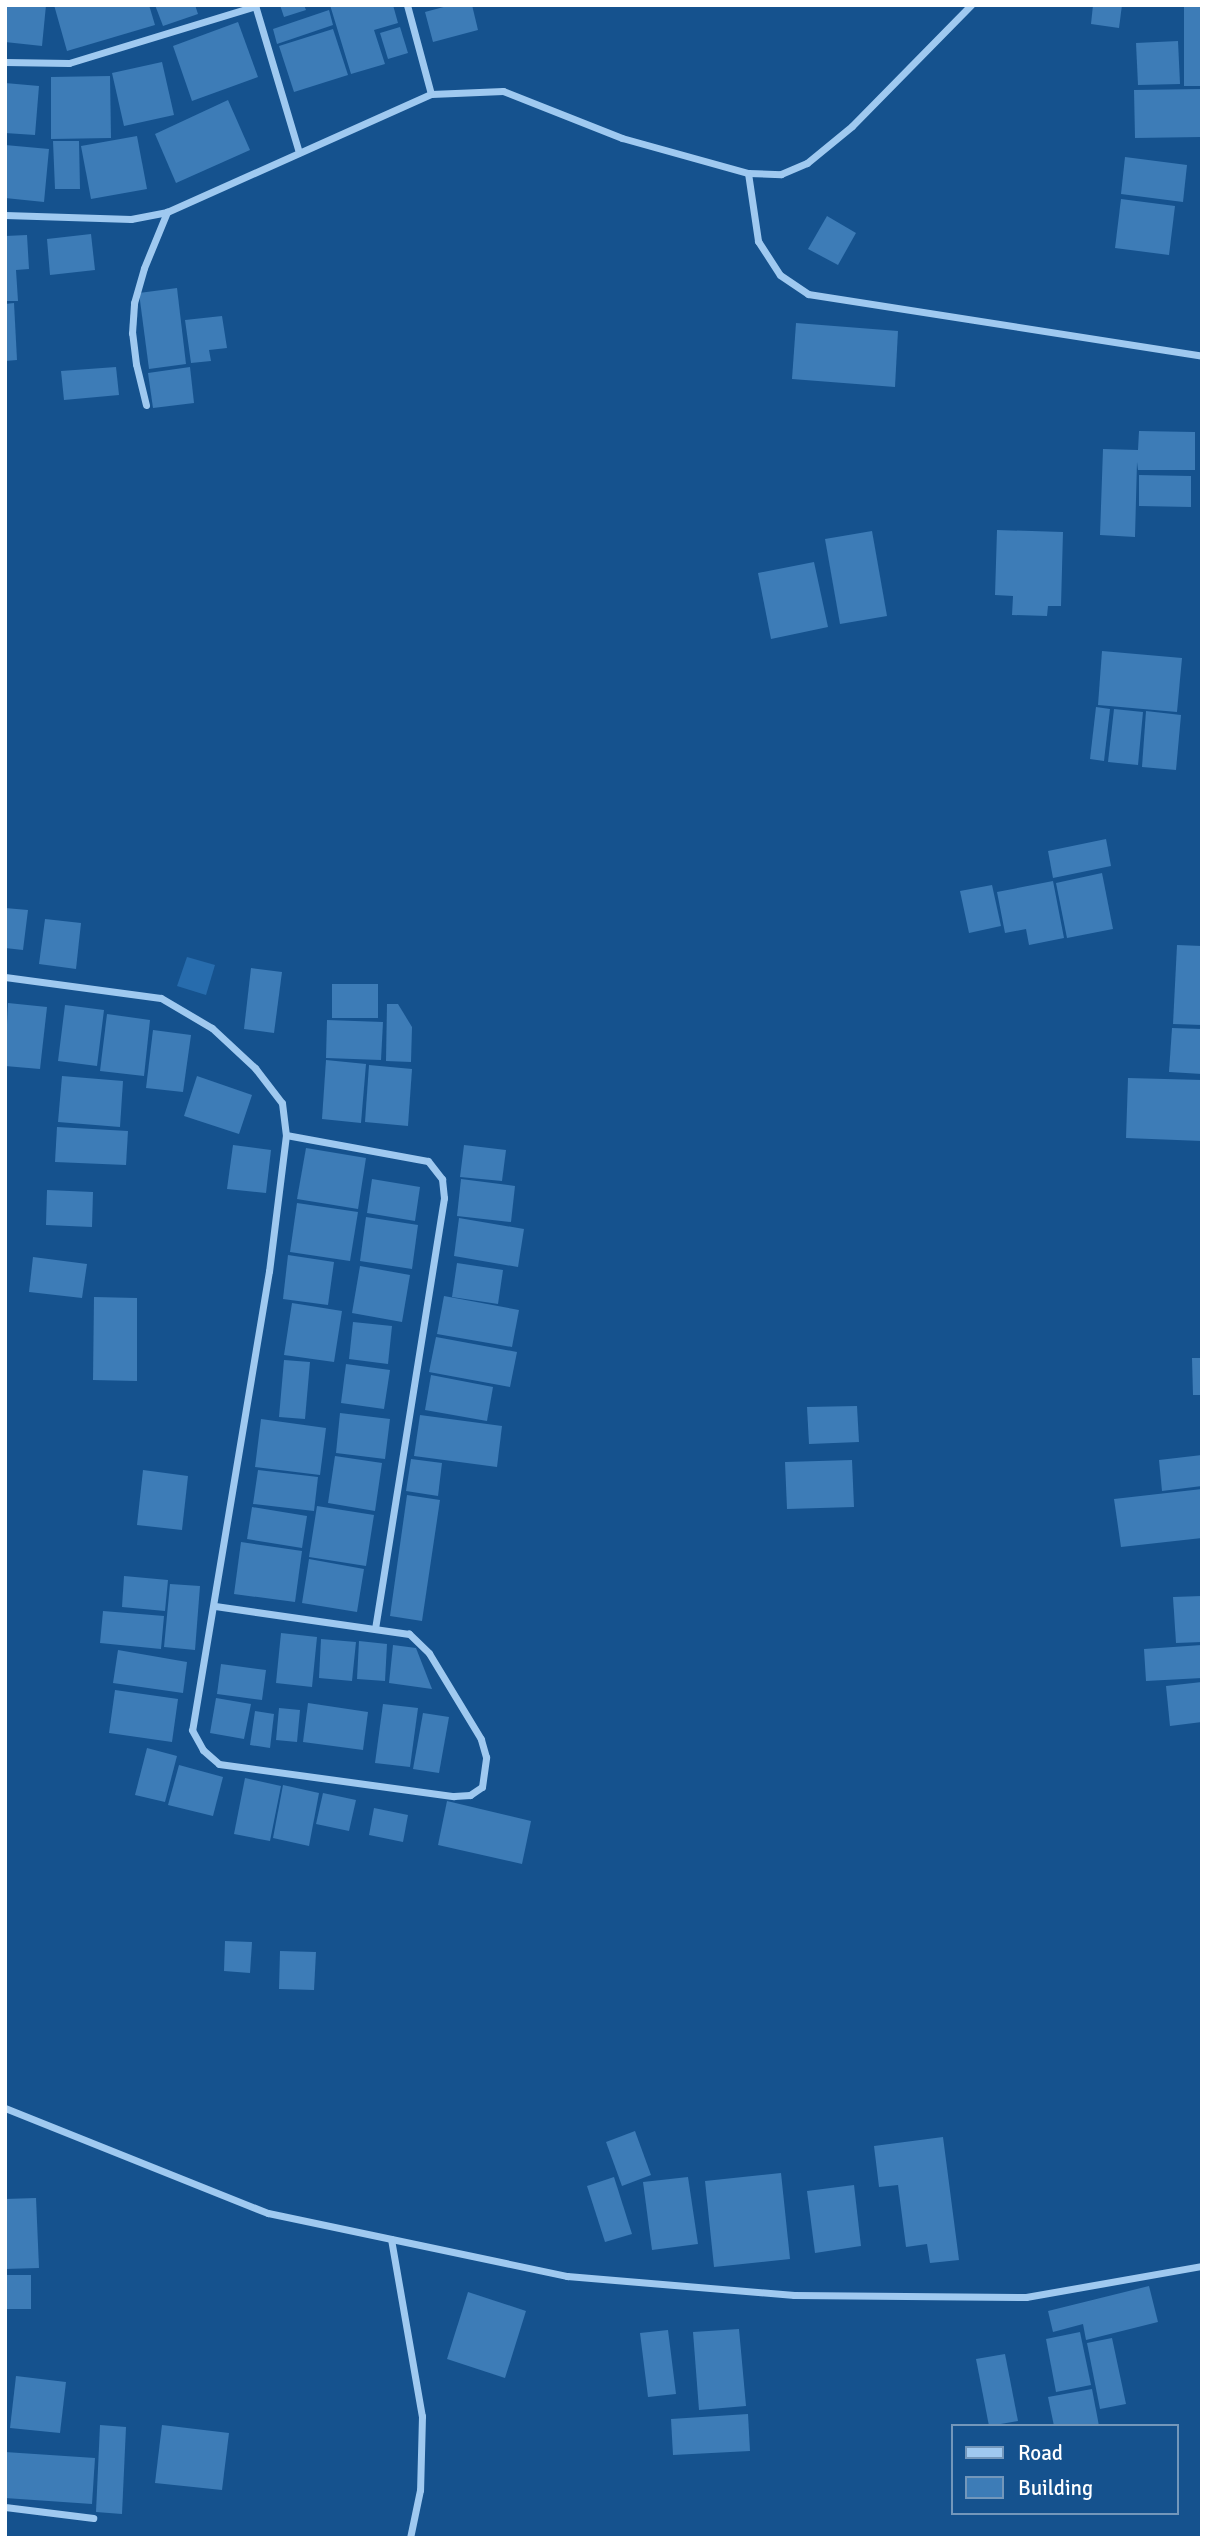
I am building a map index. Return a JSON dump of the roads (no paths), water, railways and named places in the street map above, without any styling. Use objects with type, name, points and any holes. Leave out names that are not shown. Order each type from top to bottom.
[{"type":"street","points":[[407,5],[431,94]]},
{"type":"street","points":[[5,215],[131,219],[167,212],[431,94],[503,91],[622,138],[748,173],[781,174],[807,163],[852,126],[971,5]]},
{"type":"street","points":[[5,62],[69,63],[255,6],[299,153]]},
{"type":"street","points":[[748,173],[758,241],[780,275],[808,295],[1202,356]]},
{"type":"street","points":[[146,405],[132,333],[134,303],[144,268],[167,212]]},
{"type":"street","points":[[5,976],[161,998],[212,1028],[255,1068],[278,1094],[286,1135],[269,1271],[215,1606],[192,1730],[203,1750],[219,1764],[454,1796],[470,1794],[482,1787],[486,1757],[481,1739],[420,1642],[410,1634],[215,1606]]},
{"type":"street","points":[[286,1135],[428,1161],[442,1180],[444,1198],[375,1628]]},
{"type":"street","points":[[5,2108],[268,2213],[567,2276],[794,2295],[1026,2297],[1202,2266]]},
{"type":"street","points":[[391,2239],[422,2417],[419,2490],[410,2538]]},
{"type":"street","points":[[5,2507],[93,2518]]}]
